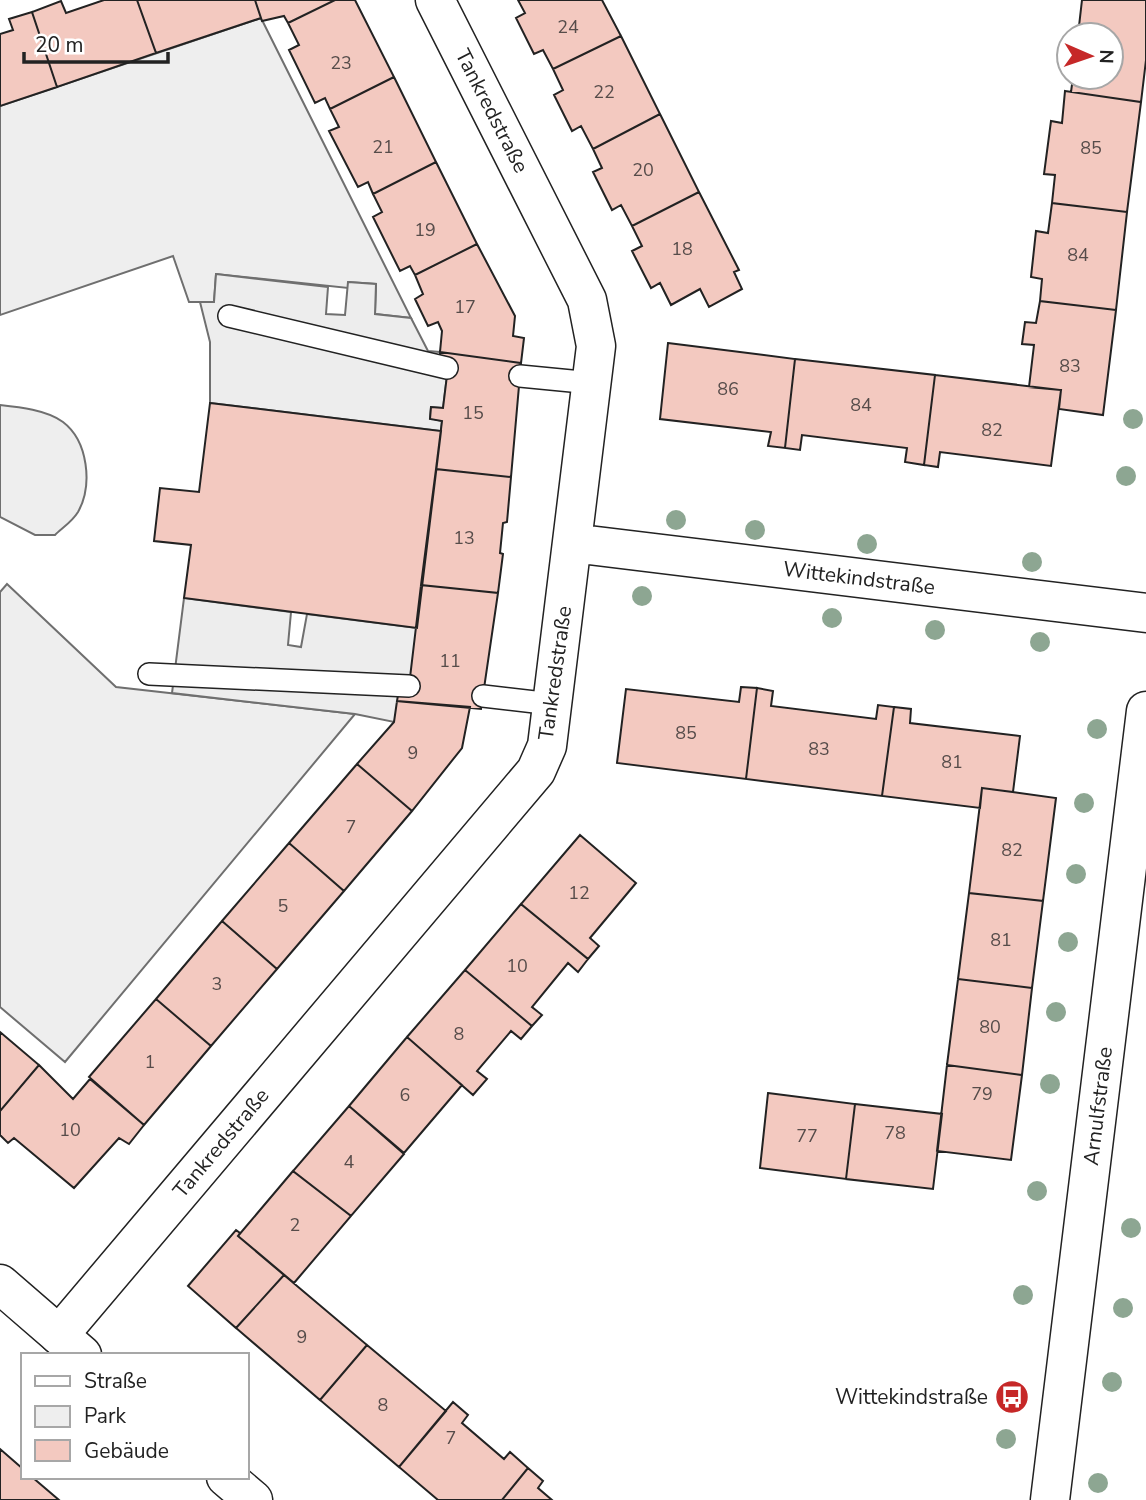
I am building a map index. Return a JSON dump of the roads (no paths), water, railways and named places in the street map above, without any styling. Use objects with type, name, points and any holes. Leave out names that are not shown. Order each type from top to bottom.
[{"type":"street","name":"Tankredstraße","points":[[71,1345],[536,771],[547,746],[596,346],[587,300],[435,0]]},
{"type":"street","name":"Wittekindstraße","points":[[572,543],[1146,613]]},
{"type":"street","name":"Arnulfstraße","points":[[1050,1500],[1146,711]]},
{"type":"street","points":[[0,1284],[71,1345]]},
{"type":"street","points":[[228,1479],[253,1500]]},
{"type":"lane","points":[[229,316],[447,368]]},
{"type":"lane","points":[[520,376],[592,383]]},
{"type":"lane","points":[[149,674],[409,686]]},
{"type":"lane","points":[[483,696],[552,704]]},
{"type":"place","name":"Wittekindstraße","points":[[1012,1397]]}]
